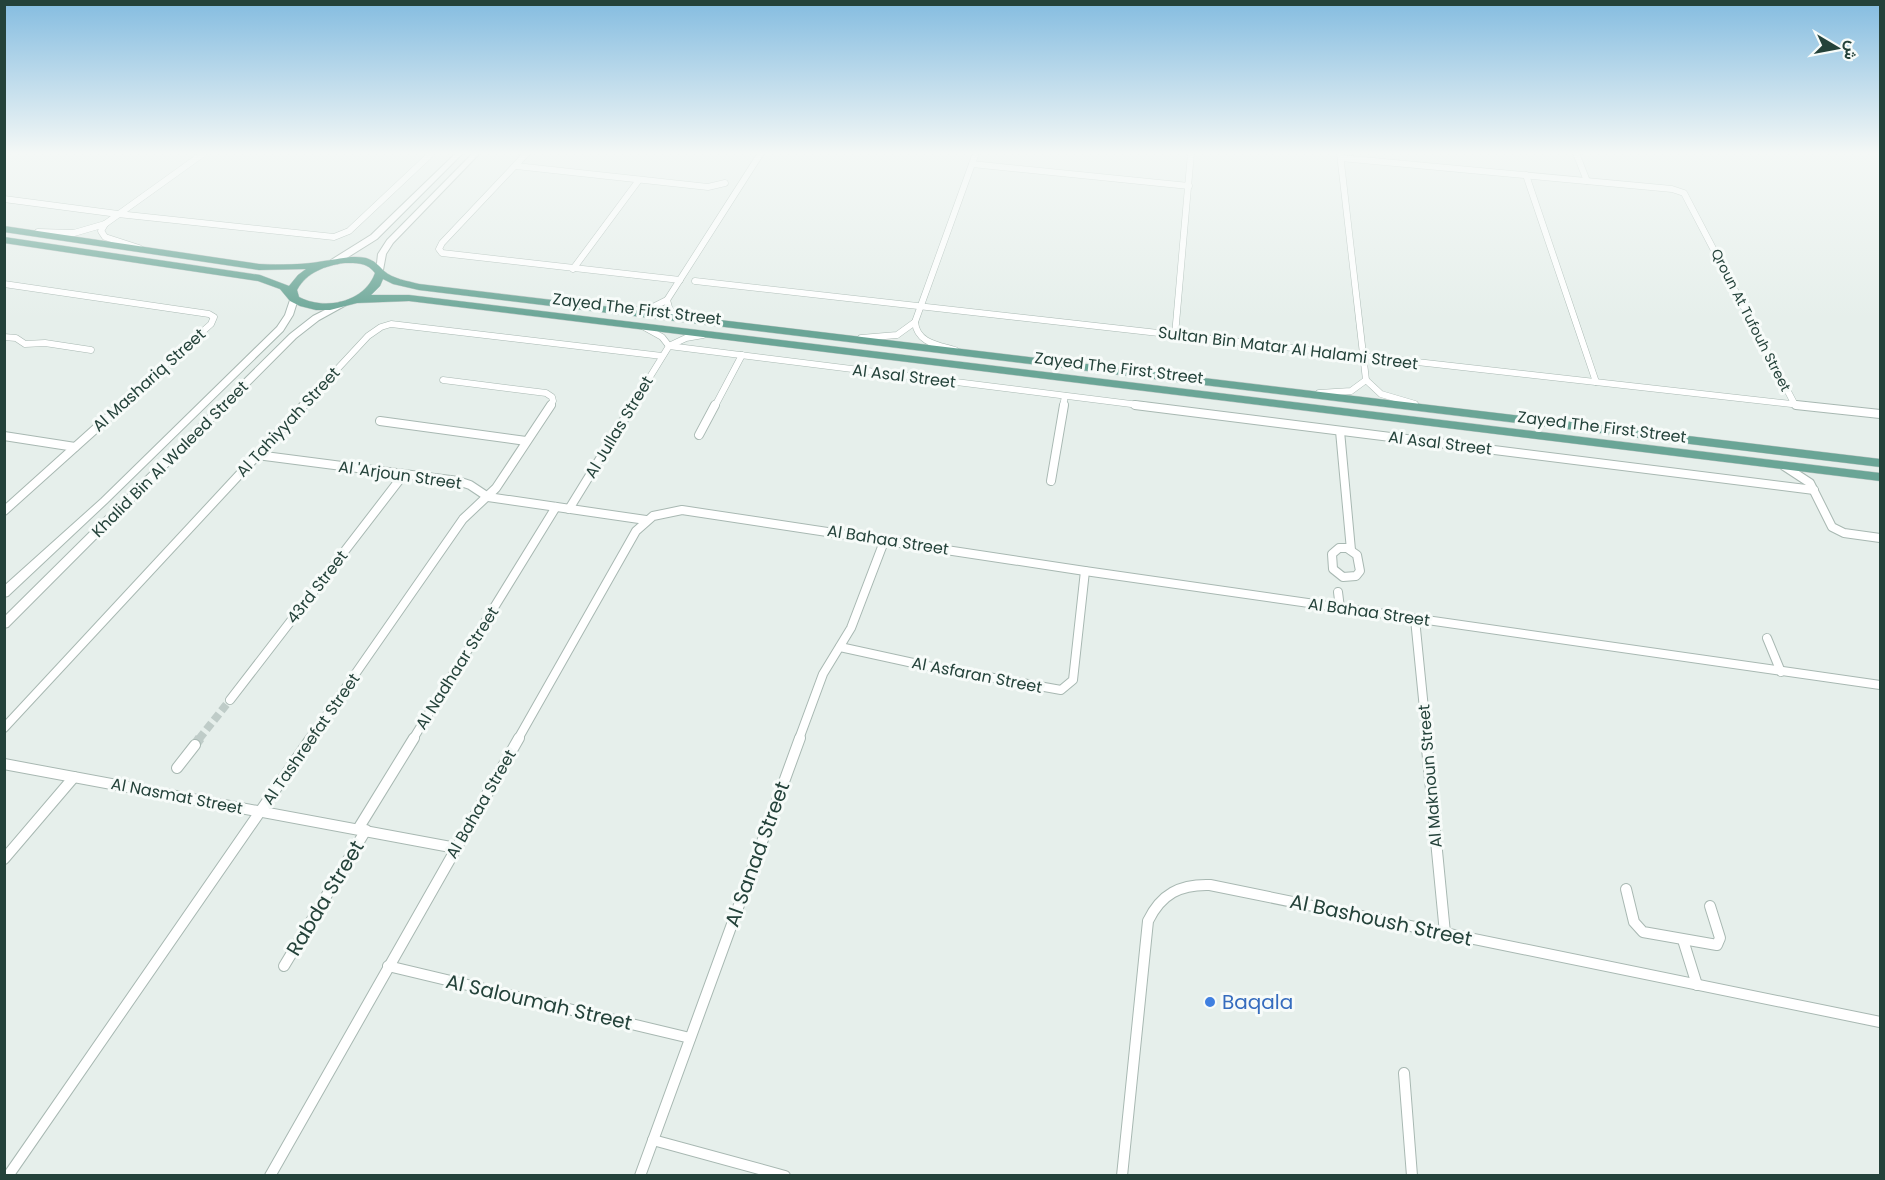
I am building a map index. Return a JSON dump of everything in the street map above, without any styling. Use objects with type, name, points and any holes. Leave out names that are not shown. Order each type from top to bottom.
[{"type":"main road","points":[[4,229],[259,267],[282,268],[330,263]]},
{"type":"main road","points":[[4,240],[260,278],[284,287],[293,297]]},
{"type":"main road","name":"Zayed The First Street","points":[[330,263],[363,261],[370,263],[396,282],[419,287],[1881,463]]},
{"type":"main road","points":[[293,297],[292,290],[300,278],[330,263]]},
{"type":"main road","points":[[349,302],[377,285],[380,272]]},
{"type":"main road","name":"Zayed The First Street","points":[[293,297],[314,307],[377,297],[409,298],[1881,477]]},
{"type":"street","points":[[73,208],[334,237],[349,231],[373,208]]},
{"type":"street","points":[[22,232],[74,233],[105,224],[126,208]]},
{"type":"street","points":[[330,263],[374,237],[403,208]]},
{"type":"street","points":[[380,272],[382,254],[390,242],[423,208]]},
{"type":"street","points":[[475,208],[439,249],[446,254],[680,280]]},
{"type":"street","points":[[573,269],[618,208]]},
{"type":"street","points":[[615,311],[649,309],[667,300],[726,208]]},
{"type":"street","points":[[956,208],[915,322],[915,332],[925,341],[967,353]]},
{"type":"street","points":[[1175,334],[1187,208]]},
{"type":"street","points":[[1347,208],[1365,380],[1371,388],[1384,396],[1441,411]]},
{"type":"street","points":[[1537,208],[1596,382]]},
{"type":"street","name":"Qroun At Tufouh Street","points":[[1694,208],[1794,403]]},
{"type":"street","points":[[105,224],[101,231],[105,237],[141,249]]},
{"type":"street","name":"Sultan Bin Matar Al Halami Street","points":[[695,281],[1881,414]]},
{"type":"street","name":"Al Mashariq Street","points":[[4,284],[209,314],[213,317],[211,324],[4,512]]},
{"type":"street","name":"Khalid Bin Al Waleed Street","points":[[4,594],[104,501],[280,329],[289,315],[293,297]]},
{"type":"street","points":[[667,300],[668,308],[673,313],[702,322]]},
{"type":"street","name":"Khalid Bin Al Waleed Street","points":[[4,624],[293,336],[316,318],[349,302]]},
{"type":"street","points":[[844,338],[897,336],[907,331],[915,322]]},
{"type":"street","name":"Al Tahiyyah Street","points":[[4,728],[364,340],[383,326],[402,324],[662,356]]},
{"type":"street","points":[[640,326],[657,333],[669,346],[687,338],[707,334]]},
{"type":"street","points":[[4,337],[16,338],[28,345],[45,343],[91,350]]},
{"type":"street","name":"Al Asal Street","points":[[669,346],[1814,490]]},
{"type":"street","name":"Al Jullas Street","points":[[569,509],[669,346]]},
{"type":"street","points":[[699,435],[742,355]]},
{"type":"street","name":"Al Tashreefat Street","points":[[8,1176],[463,519],[488,496],[553,401],[549,394],[443,380]]},
{"type":"street","points":[[1304,394],[1348,392],[1359,388],[1365,380]]},
{"type":"street","points":[[1051,481],[1065,396]]},
{"type":"street","points":[[380,421],[526,441]]},
{"type":"street","points":[[1340,431],[1351,550]]},
{"type":"street","points":[[4,436],[75,447]]},
{"type":"street","name":"Al 'Arjoun Street","points":[[257,455],[464,482],[488,496],[646,520]]},
{"type":"street","points":[[1784,466],[1803,477],[1814,490],[1832,527],[1844,533],[1881,538]]},
{"type":"street","name":"43rd Street","points":[[230,700],[404,474]]},
{"type":"street","name":"Al Nadhaar Street","points":[[362,829],[556,507]]},
{"type":"street","name":"Al Bahaa Street","points":[[270,1176],[636,531],[646,520],[671,510],[690,510],[1085,571],[1881,685]]},
{"type":"street","name":"Al Sanad Street","points":[[640,1176],[823,674],[830,659],[851,628],[885,539]]},
{"type":"street","points":[[1335,573],[1347,578],[1358,574],[1359,558],[1351,550],[1339,548],[1334,552],[1332,565],[1340,608]]},
{"type":"street","name":"Al Asfaran Street","points":[[840,647],[927,666],[1061,690],[1073,680],[1085,571]]},
{"type":"street","name":"Al Maknoun Street","points":[[1415,618],[1445,933]]},
{"type":"street","points":[[1767,638],[1781,672]]},
{"type":"street","points":[[177,768],[195,745]]},
{"type":"street","name":"Al Nasmat Street","points":[[4,764],[456,848]]},
{"type":"street","points":[[4,859],[74,777]]},
{"type":"street","name":"Rabda Street","points":[[284,966],[362,829]]},
{"type":"street","name":"Al Bashoush Street","points":[[1122,1176],[1146,932],[1151,912],[1165,895],[1181,886],[1210,885],[1881,1022]]},
{"type":"street","points":[[1626,889],[1635,922],[1639,929],[1647,934],[1714,945],[1720,942],[1710,906]]},
{"type":"street","points":[[1683,940],[1697,985]]},
{"type":"street","name":"Al Saloumah Street","points":[[388,966],[690,1038]]},
{"type":"street","points":[[1404,1073],[1412,1176]]},
{"type":"street","points":[[653,1140],[785,1176]]},
{"type":"tunnel","points":[[199,739],[230,700]]},
{"type":"tunnel","points":[[195,745],[200,738]]},
{"type":"place","name":"Baqala","points":[[1210,1002]]}]
